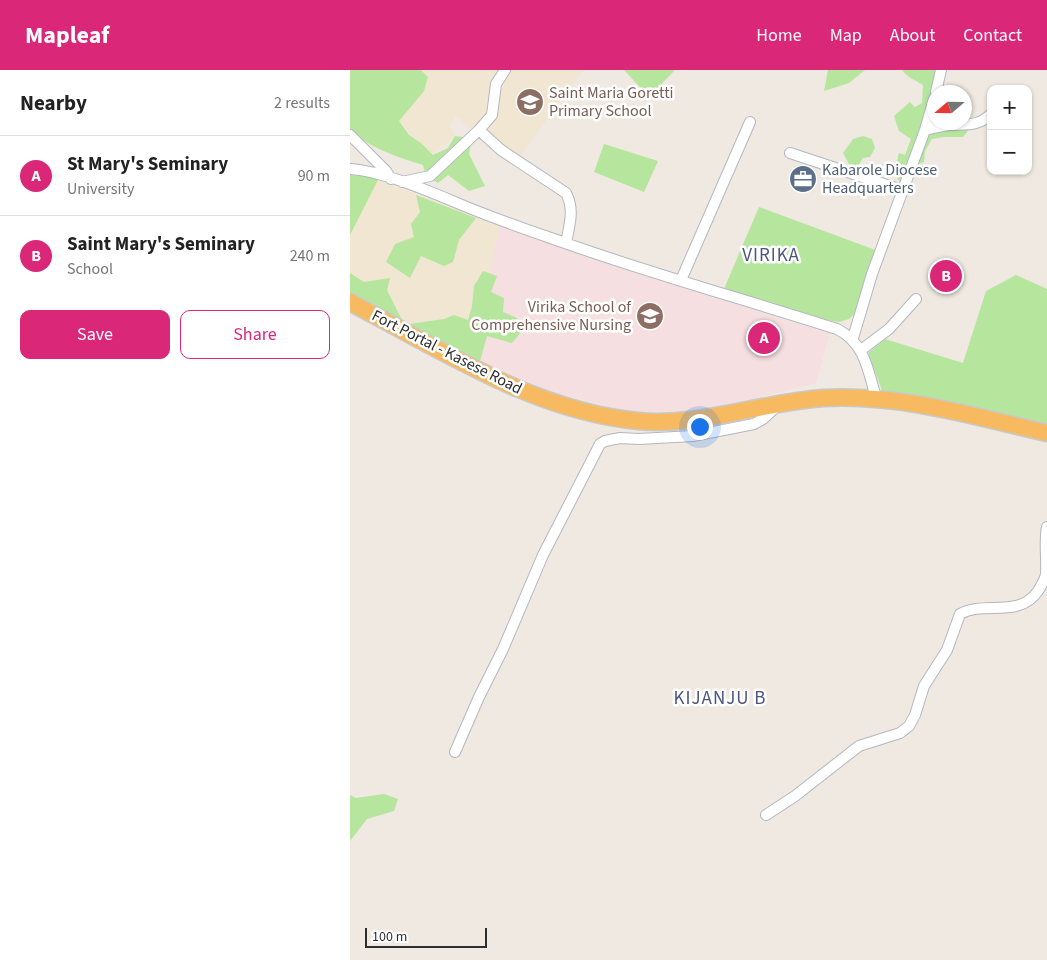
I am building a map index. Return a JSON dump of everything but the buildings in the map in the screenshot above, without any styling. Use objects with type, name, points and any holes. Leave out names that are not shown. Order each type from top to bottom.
[{"type":"highway","name":"Fort Portal - Kasese Road","points":[[350,302],[488,376],[544,399],[603,415],[638,421],[686,420],[721,416],[780,403],[823,398],[876,398],[926,404],[1047,433]]},
{"type":"street","points":[[396,181],[430,176],[479,130],[492,115],[496,84],[506,70]]},
{"type":"street","points":[[938,85],[941,70]]},
{"type":"street","points":[[925,130],[945,126],[977,124],[987,118]]},
{"type":"street","points":[[681,280],[750,122]]},
{"type":"street","points":[[852,338],[872,274],[927,123]]},
{"type":"street","points":[[479,130],[501,150],[566,194],[571,202],[572,210],[566,244]]},
{"type":"street","points":[[350,135],[396,181]]},
{"type":"street","points":[[790,153],[902,190]]},
{"type":"street","points":[[350,169],[364,170],[432,192],[566,244],[837,329],[852,338],[861,350],[876,398]]},
{"type":"street","points":[[430,176],[432,192]]},
{"type":"street","points":[[861,350],[889,329],[916,299]]},
{"type":"street","points":[[455,752],[479,696],[503,649],[543,554],[600,444],[620,438],[693,436],[754,424],[763,419],[780,403]]},
{"type":"street","points":[[766,815],[795,796],[859,746],[900,733],[909,726],[915,715],[924,686],[947,650],[960,614],[966,610],[1007,609],[1018,606],[1028,602],[1042,586],[1046,574],[1047,527]]},
{"type":"shaded area","points":[[422,70],[583,70],[513,166],[456,116],[450,125],[455,136],[433,155],[421,143],[409,135],[399,121],[428,77]]},
{"type":"shaded area","points":[[378,180],[500,226],[485,293],[480,361],[350,295],[350,235]]},
{"type":"shaded area","points":[[500,226],[653,279],[830,333],[816,383],[745,401],[688,412],[631,413],[553,392],[480,361],[485,292]]},
{"type":"green space","points":[[350,70],[421,70],[428,77],[424,91],[399,121],[409,135],[421,143],[433,155],[448,148],[455,136],[472,138],[469,154],[485,186],[469,191],[448,175],[438,183],[426,176],[423,165],[375,147],[350,130]]},
{"type":"green space","points":[[624,70],[675,70],[649,97]]},
{"type":"green space","points":[[828,70],[865,70],[849,83],[824,91]]},
{"type":"green space","points":[[902,70],[939,70],[935,85],[927,85],[927,116],[902,185],[895,175],[899,168],[897,161],[899,153],[905,155],[911,139],[899,131],[894,116],[910,102],[915,107],[922,103],[923,85],[909,77]]},
{"type":"green space","points":[[968,130],[963,137],[932,139],[925,151],[924,162],[914,166],[926,132]]},
{"type":"green space","points":[[863,136],[872,139],[875,148],[870,157],[863,158],[858,166],[849,164],[843,153],[853,139]]},
{"type":"green space","points":[[604,144],[658,161],[644,192],[594,172]]},
{"type":"green space","points":[[350,175],[373,177],[378,180],[350,235]]},
{"type":"green space","points":[[416,195],[476,218],[459,240],[453,262],[444,266],[421,256],[410,278],[386,262],[395,244],[414,237],[411,224],[420,212]]},
{"type":"green space","points":[[759,207],[878,251],[856,313],[849,319],[839,322],[820,319],[724,289]]},
{"type":"green space","points":[[483,271],[497,276],[491,292],[504,298],[503,312],[517,318],[516,325],[527,325],[512,343],[487,336],[480,361],[447,346],[409,324],[444,319],[454,315],[468,320],[472,306],[474,286]]},
{"type":"green space","points":[[350,273],[364,282],[390,278],[387,290],[402,320],[350,295]]},
{"type":"green space","points":[[1016,275],[1047,289],[1047,424],[883,393],[868,353],[885,339],[963,363],[986,291]]},
{"type":"green space","points":[[384,794],[398,799],[394,811],[367,819],[350,841],[350,795],[356,798]]},
{"type":"place","name":"Saint Maria Goretti Primary School","points":[[530,102]]},
{"type":"place","name":"Kabarole Diocese Headquarters","points":[[803,179]]},
{"type":"place","name":"Saint Mary's Seminary","points":[[946,276]]},
{"type":"place","name":"Virika School of Comprehensive Nursing","points":[[650,316]]},
{"type":"place","name":"St Mary's Seminary","points":[[764,338]]},
{"type":"district","name":"VIRIKA","points":[[771,255]]},
{"type":"district","name":"KIJANJU B","points":[[720,698]]}]
